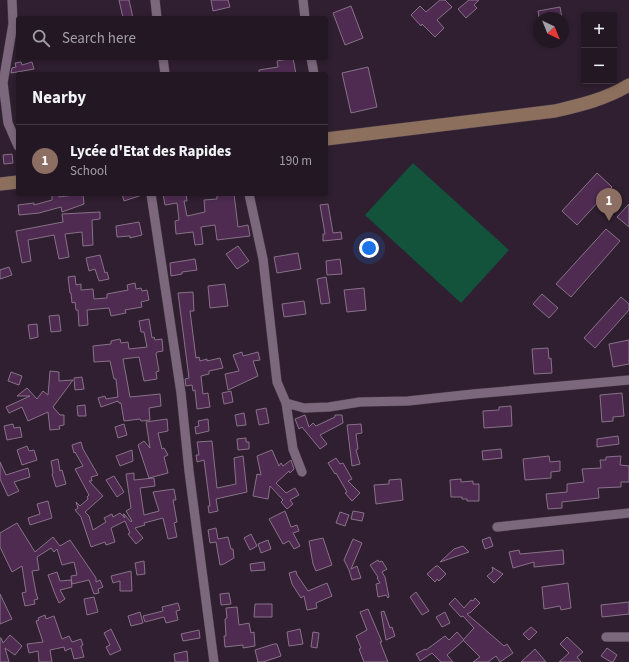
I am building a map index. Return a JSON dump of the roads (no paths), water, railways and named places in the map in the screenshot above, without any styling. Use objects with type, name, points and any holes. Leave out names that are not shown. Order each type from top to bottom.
[{"type":"main road","points":[[328,139],[555,111],[608,96],[629,85]]},
{"type":"main road","points":[[0,184],[16,182]]},
{"type":"street","points":[[12,0],[13,24],[3,83],[8,123],[16,141]]},
{"type":"street","points":[[155,0],[157,16]]},
{"type":"street","points":[[303,0],[306,16]]},
{"type":"street","points":[[163,60],[165,72]]},
{"type":"street","points":[[311,60],[314,72]]},
{"type":"street","points":[[151,196],[181,393],[189,470],[214,662]]},
{"type":"street","points":[[249,196],[263,260],[276,382],[286,404],[293,449],[302,472]]},
{"type":"street","points":[[286,404],[304,408],[329,407],[360,402],[408,401],[629,380]]},
{"type":"street","points":[[497,527],[629,513]]},
{"type":"street","points":[[606,637],[629,637]]},
{"type":"place","name":"Lycée d'Etat des Rapides","points":[[609,221]]}]
